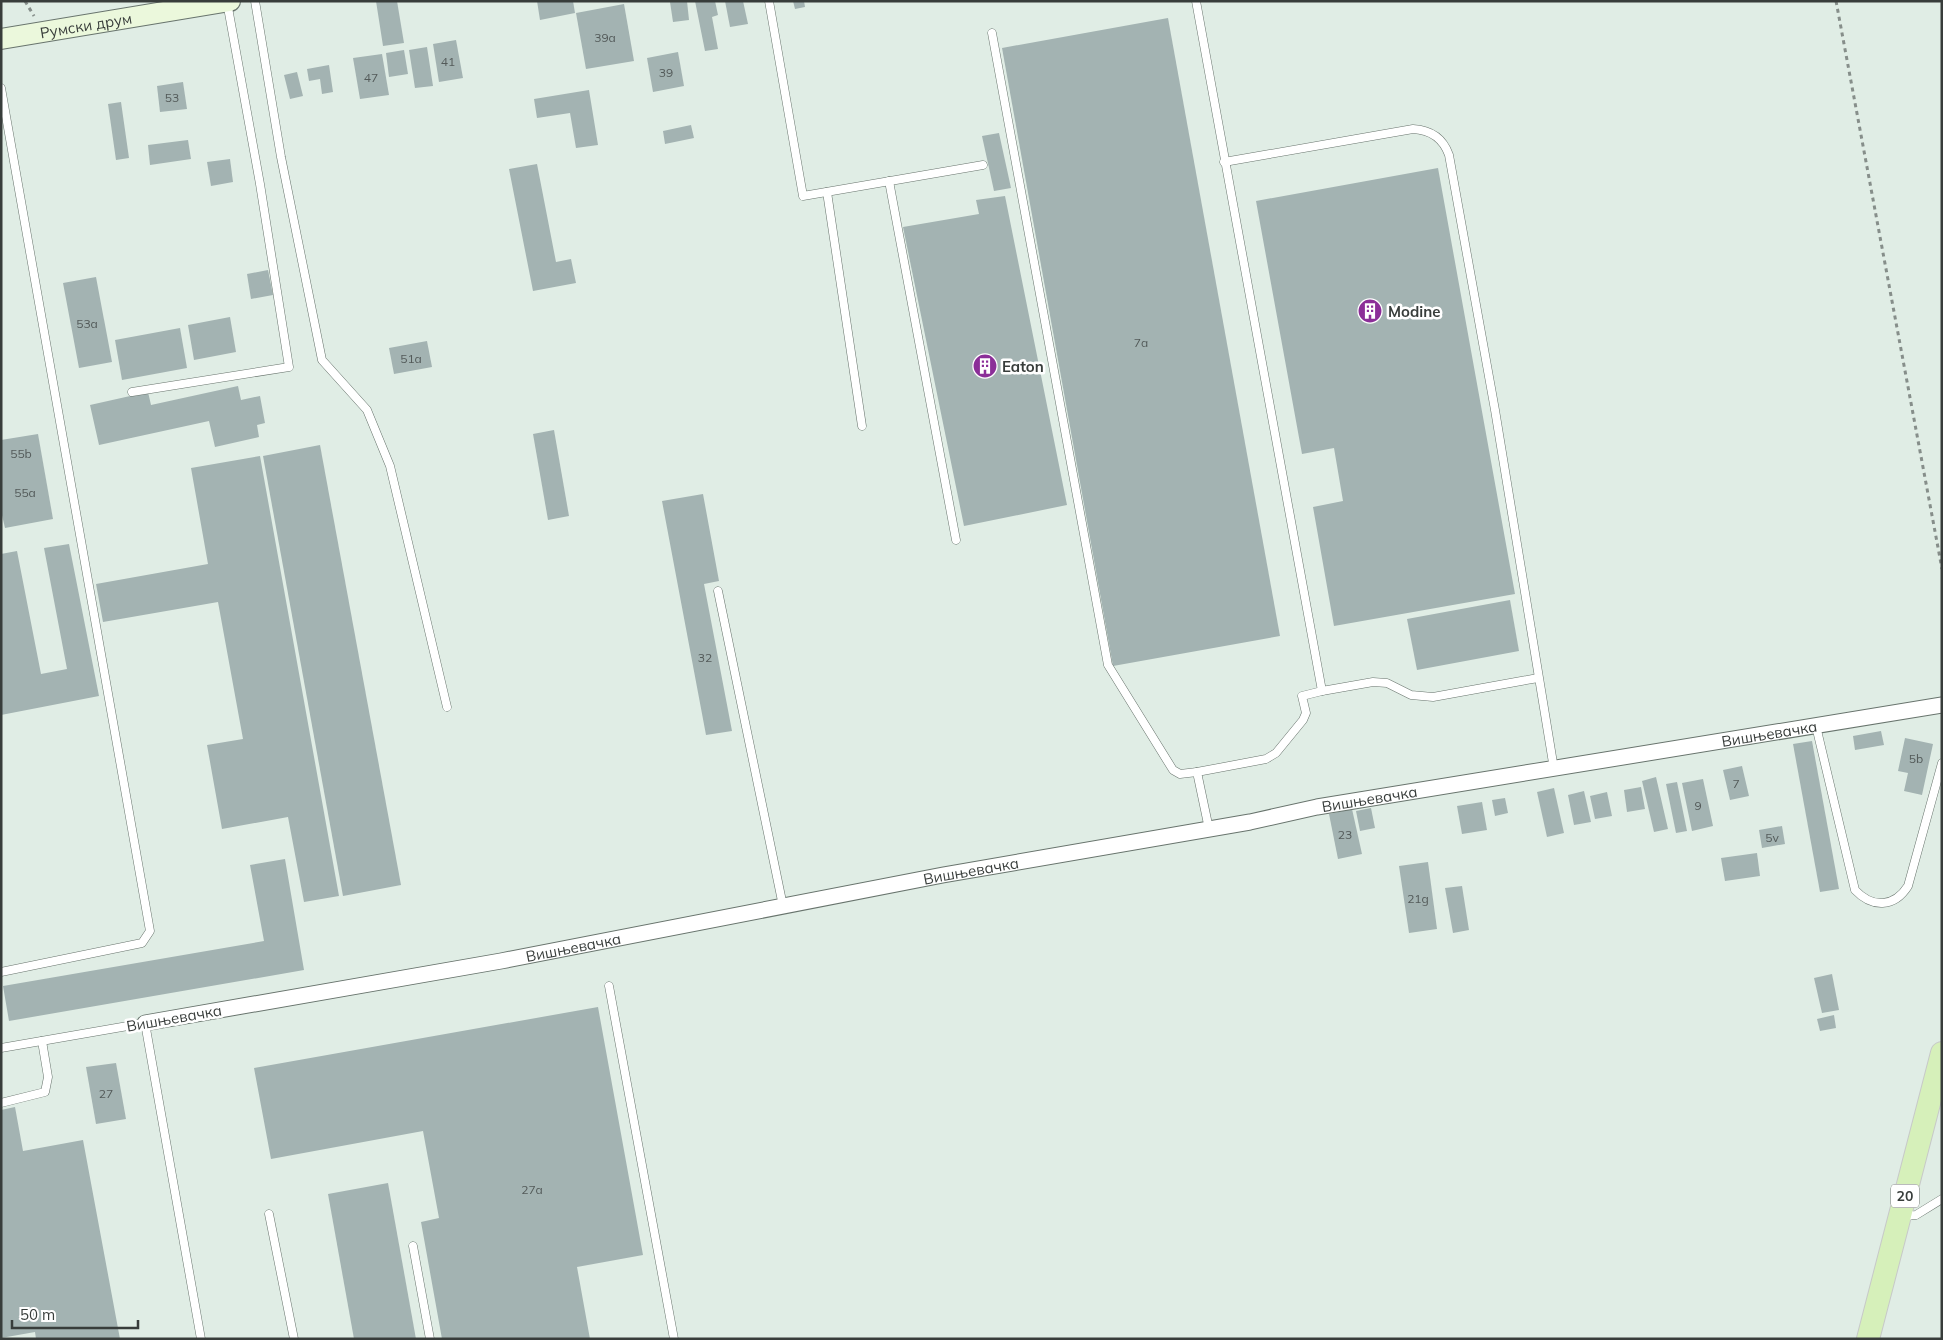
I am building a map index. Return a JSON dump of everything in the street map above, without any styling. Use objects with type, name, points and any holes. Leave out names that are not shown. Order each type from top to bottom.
[{"type":"main road","name":"Румски друм","points":[[1,39],[229,2]]},
{"type":"main road","name":"20","points":[[1868,1339],[1942,1053]]},
{"type":"street","name":"Вишњевачка","points":[[145,1023],[502,961],[943,875],[1209,829],[1317,807],[1942,705]]},
{"type":"lane","points":[[255,1],[281,157],[322,360],[367,410],[390,466],[447,707]]},
{"type":"lane","points":[[768,1],[803,196],[983,165]]},
{"type":"lane","points":[[1196,1],[1322,692]]},
{"type":"lane","points":[[132,392],[289,366],[229,2]]},
{"type":"lane","points":[[992,33],[1108,665],[1173,770],[1180,774],[1266,760],[1276,753],[1303,720],[1306,713],[1302,696],[1373,682],[1387,682],[1411,695],[1433,697],[1538,678]]},
{"type":"lane","points":[[1,88],[150,931],[142,943],[1,972]]},
{"type":"lane","points":[[1224,162],[1414,129],[1429,132],[1442,141],[1446,147],[1495,410],[1554,769]]},
{"type":"lane","points":[[889,181],[956,540]]},
{"type":"lane","points":[[827,192],[862,426]]},
{"type":"lane","points":[[718,590],[783,906]]},
{"type":"lane","points":[[1816,726],[1855,890],[1867,900],[1884,903],[1892,901],[1899,898],[1908,886],[1942,763]]},
{"type":"lane","points":[[1197,772],[1209,829]]},
{"type":"lane","points":[[609,986],[674,1339]]},
{"type":"lane","points":[[145,1023],[200,1339]]},
{"type":"lane","name":"Вишњевачка","points":[[1,1048],[145,1023]]},
{"type":"lane","points":[[1,1103],[45,1092],[48,1076],[42,1041]]},
{"type":"lane","points":[[1899,1216],[1916,1215],[1942,1198]]},
{"type":"lane","points":[[269,1214],[294,1339]]},
{"type":"lane","points":[[412,1246],[430,1339]]},
{"type":"path","points":[[1836,1],[1942,568]]},
{"type":"building","points":[[376,1],[397,1],[404,43],[383,46]]},
{"type":"building","points":[[537,1],[573,1],[575,13],[540,20]]},
{"type":"building","points":[[687,1],[689,20],[673,22],[670,2]]},
{"type":"building","points":[[695,1],[715,1],[718,15],[712,17],[718,49],[705,51]]},
{"type":"building","points":[[725,1],[743,1],[748,24],[730,27]]},
{"type":"building","points":[[793,1],[804,1],[805,7],[795,9]]},
{"type":"building","points":[[624,4],[634,61],[586,69],[576,13]]},
{"type":"building","points":[[1168,18],[1280,636],[1113,666],[1002,48]]},
{"type":"building","points":[[456,40],[463,78],[439,82],[433,44]]},
{"type":"building","points":[[427,47],[433,86],[415,88],[409,50]]},
{"type":"building","points":[[404,50],[408,74],[389,77],[386,53]]},
{"type":"building","points":[[678,52],[684,86],[653,92],[647,58]]},
{"type":"building","points":[[382,54],[389,95],[360,99],[353,58]]},
{"type":"building","points":[[329,65],[333,92],[322,94],[320,79],[309,81],[307,69]]},
{"type":"building","points":[[297,72],[303,96],[290,99],[284,75]]},
{"type":"building","points":[[183,82],[187,109],[160,112],[157,86]]},
{"type":"building","points":[[589,90],[598,145],[576,148],[570,113],[537,118],[534,99]]},
{"type":"building","points":[[121,102],[129,158],[116,160],[108,104]]},
{"type":"building","points":[[691,125],[694,138],[665,144],[663,131]]},
{"type":"building","points":[[999,133],[1011,188],[994,191],[982,136]]},
{"type":"building","points":[[188,140],[191,159],[150,165],[148,145]]},
{"type":"building","points":[[230,159],[233,182],[211,186],[207,162]]},
{"type":"building","points":[[537,164],[556,262],[571,259],[576,283],[533,291],[509,169]]},
{"type":"building","name":"Modine","points":[[1438,168],[1515,594],[1334,626],[1313,507],[1343,501],[1334,448],[1302,454],[1256,201]]},
{"type":"building","name":"Eaton","points":[[1005,196],[1067,505],[964,526],[903,227],[979,214],[976,200]]},
{"type":"building","points":[[268,270],[273,295],[251,299],[247,274]]},
{"type":"building","points":[[96,277],[112,362],[79,368],[63,283]]},
{"type":"building","points":[[230,317],[236,352],[194,360],[188,325]]},
{"type":"building","points":[[180,328],[187,368],[122,380],[115,340]]},
{"type":"building","points":[[427,341],[432,367],[394,374],[389,348]]},
{"type":"building","points":[[238,386],[241,400],[260,396],[265,423],[257,425],[259,437],[215,447],[209,421],[99,445],[90,405],[148,392],[151,405]]},
{"type":"building","points":[[554,430],[569,516],[548,520],[533,434]]},
{"type":"building","points":[[38,434],[53,519],[5,528],[1,511],[1,440]]},
{"type":"building","points":[[320,445],[401,885],[343,896],[263,456]]},
{"type":"building","points":[[260,456],[339,896],[304,902],[288,817],[222,829],[207,745],[243,739],[218,602],[103,622],[96,584],[208,564],[191,468]]},
{"type":"building","points":[[703,494],[719,581],[704,584],[732,731],[706,735],[662,501]]},
{"type":"building","points":[[69,544],[99,696],[1,715],[1,554],[17,551],[41,674],[67,669],[44,548]]},
{"type":"building","points":[[1510,600],[1519,651],[1417,670],[1407,619]]},
{"type":"building","points":[[1881,731],[1884,745],[1855,750],[1853,736]]},
{"type":"building","points":[[1905,738],[1933,744],[1922,795],[1904,791],[1908,773],[1898,771]]},
{"type":"building","points":[[1812,741],[1839,889],[1820,892],[1793,744]]},
{"type":"building","points":[[1742,766],[1749,796],[1730,800],[1723,770]]},
{"type":"building","points":[[1656,777],[1668,829],[1654,832],[1642,781]]},
{"type":"building","points":[[1703,779],[1713,826],[1692,831],[1682,783]]},
{"type":"building","points":[[1677,782],[1687,831],[1676,833],[1666,784]]},
{"type":"building","points":[[1641,787],[1645,809],[1627,812],[1624,790]]},
{"type":"building","points":[[1554,788],[1564,833],[1547,837],[1537,792]]},
{"type":"building","points":[[1584,791],[1591,822],[1574,825],[1568,795]]},
{"type":"building","points":[[1607,792],[1612,816],[1595,819],[1590,796]]},
{"type":"building","points":[[1505,798],[1508,813],[1495,816],[1492,800]]},
{"type":"building","points":[[1482,802],[1487,830],[1462,834],[1457,806]]},
{"type":"building","points":[[1371,808],[1375,828],[1360,831],[1356,811]]},
{"type":"building","points":[[1352,809],[1362,854],[1338,859],[1329,814]]},
{"type":"building","points":[[1782,826],[1785,844],[1762,848],[1759,830]]},
{"type":"building","points":[[1757,853],[1760,876],[1725,881],[1721,858]]},
{"type":"building","points":[[285,859],[304,970],[9,1021],[3,986],[264,941],[250,865]]},
{"type":"building","points":[[1428,862],[1437,929],[1409,933],[1399,866]]},
{"type":"building","points":[[1462,886],[1469,930],[1453,933],[1445,888]]},
{"type":"building","points":[[1832,974],[1839,1010],[1822,1013],[1814,978]]},
{"type":"building","points":[[598,1007],[643,1255],[577,1267],[590,1339],[442,1339],[421,1222],[439,1218],[423,1131],[271,1159],[254,1068]]},
{"type":"building","points":[[1834,1015],[1836,1028],[1820,1031],[1817,1019]]},
{"type":"building","points":[[116,1063],[126,1119],[96,1124],[86,1067]]},
{"type":"building","points":[[15,1107],[23,1151],[83,1140],[120,1339],[36,1339],[35,1332],[1,1338],[1,1110]]},
{"type":"building","points":[[388,1183],[416,1339],[354,1339],[328,1194]]},
{"type":"place","name":"Modine","points":[[1370,311]]},
{"type":"place","name":"Eaton","points":[[985,366]]}]
